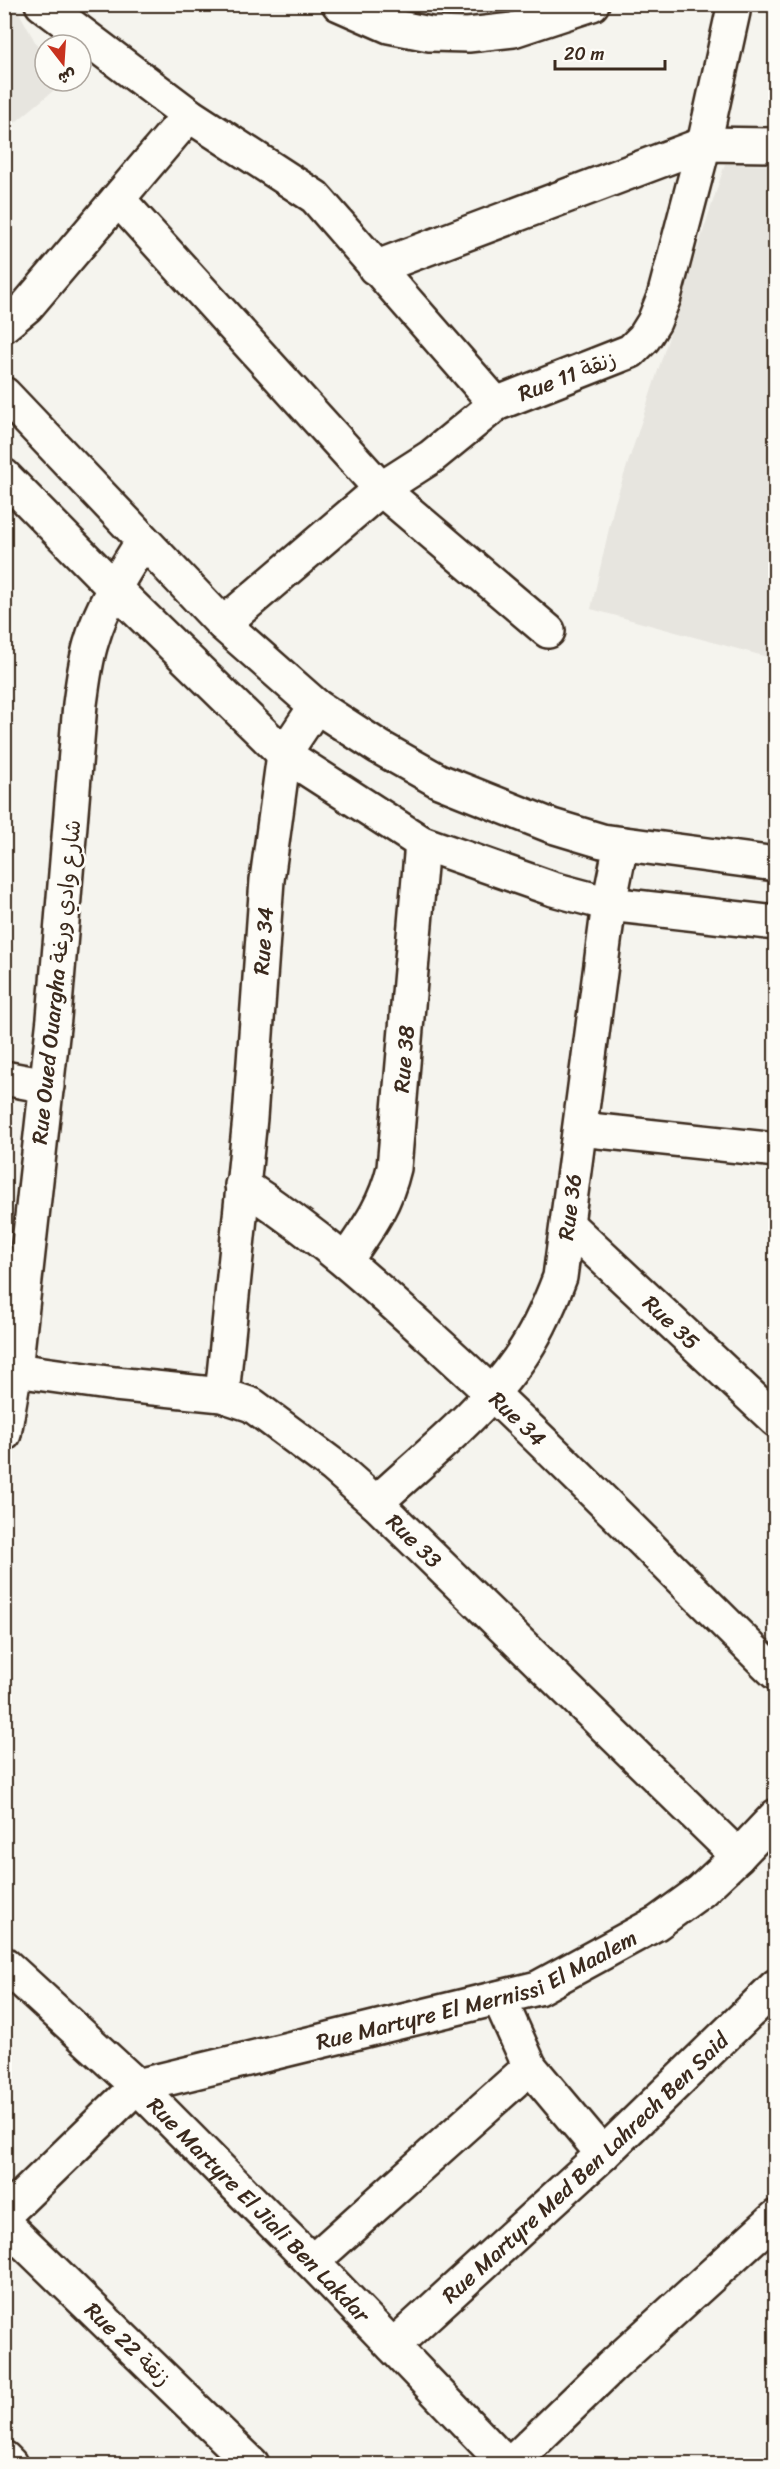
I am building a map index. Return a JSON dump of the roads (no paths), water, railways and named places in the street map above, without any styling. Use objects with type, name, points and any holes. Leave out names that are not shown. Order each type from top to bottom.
[{"type":"street","points":[[42,4],[189,115],[315,197],[496,404]]},
{"type":"street","points":[[339,4],[388,26],[430,34],[468,35],[513,30],[592,4]]},
{"type":"street","name":"Rue 11 زنقة","points":[[223,624],[381,489],[431,457],[496,404],[631,351],[644,338],[654,322],[664,297],[704,144],[727,7]]},
{"type":"street","points":[[4,325],[27,306],[189,115]]},
{"type":"street","points":[[375,268],[704,144],[776,145]]},
{"type":"street","points":[[118,199],[381,489],[548,631]]},
{"type":"street","points":[[4,394],[223,624],[315,706],[379,747],[439,781],[552,826],[602,841],[776,864]]},
{"type":"street","points":[[4,476],[115,589],[284,754],[422,843],[553,889],[609,904],[776,923]]},
{"type":"street","name":"Rue Oued Ouargha شارع وادي ورغة","points":[[4,1434],[15,1370],[47,1086],[85,664],[92,638],[115,589],[143,541]]},
{"type":"street","name":"Rue 34","points":[[222,1395],[250,1118],[267,880],[284,754],[315,706]]},
{"type":"street","name":"Rue 38","points":[[346,1260],[378,1215],[388,1193],[394,1168],[422,843]]},
{"type":"street","name":"Rue 36","points":[[376,1503],[493,1394],[520,1359],[545,1315],[560,1277],[609,904],[621,844]]},
{"type":"street","points":[[4,1078],[47,1086]]},
{"type":"street","points":[[580,1129],[776,1150]]},
{"type":"street","name":"Rue 34","points":[[242,1185],[285,1213],[346,1260],[493,1394],[776,1673]]},
{"type":"street","name":"Rue 35","points":[[568,1225],[776,1420]]},
{"type":"street","name":"Rue 33","points":[[15,1370],[222,1395],[252,1406],[334,1466],[376,1503],[738,1857]]},
{"type":"street","name":"Rue Martyre El Mernissi El Maalem","points":[[137,2086],[538,1988],[657,1923],[701,1891],[738,1857],[776,1816]]},
{"type":"street","name":"Rue Martyre El Jiali Ben Lakdar","points":[[4,1964],[137,2086],[312,2262],[506,2464]]},
{"type":"street","name":"Rue Martyre Med Ben Lahrech Ben Said","points":[[393,2346],[603,2154],[776,1986]]},
{"type":"street","points":[[499,1998],[530,2067],[603,2154]]},
{"type":"street","points":[[312,2262],[530,2067]]},
{"type":"street","points":[[4,2214],[137,2086]]},
{"type":"street","points":[[511,2464],[610,2368],[776,2217]]},
{"type":"street","name":"Rue 22 زنقة","points":[[4,2223],[252,2464]]},
{"type":"street","points":[[4,2458],[10,2464]]}]
